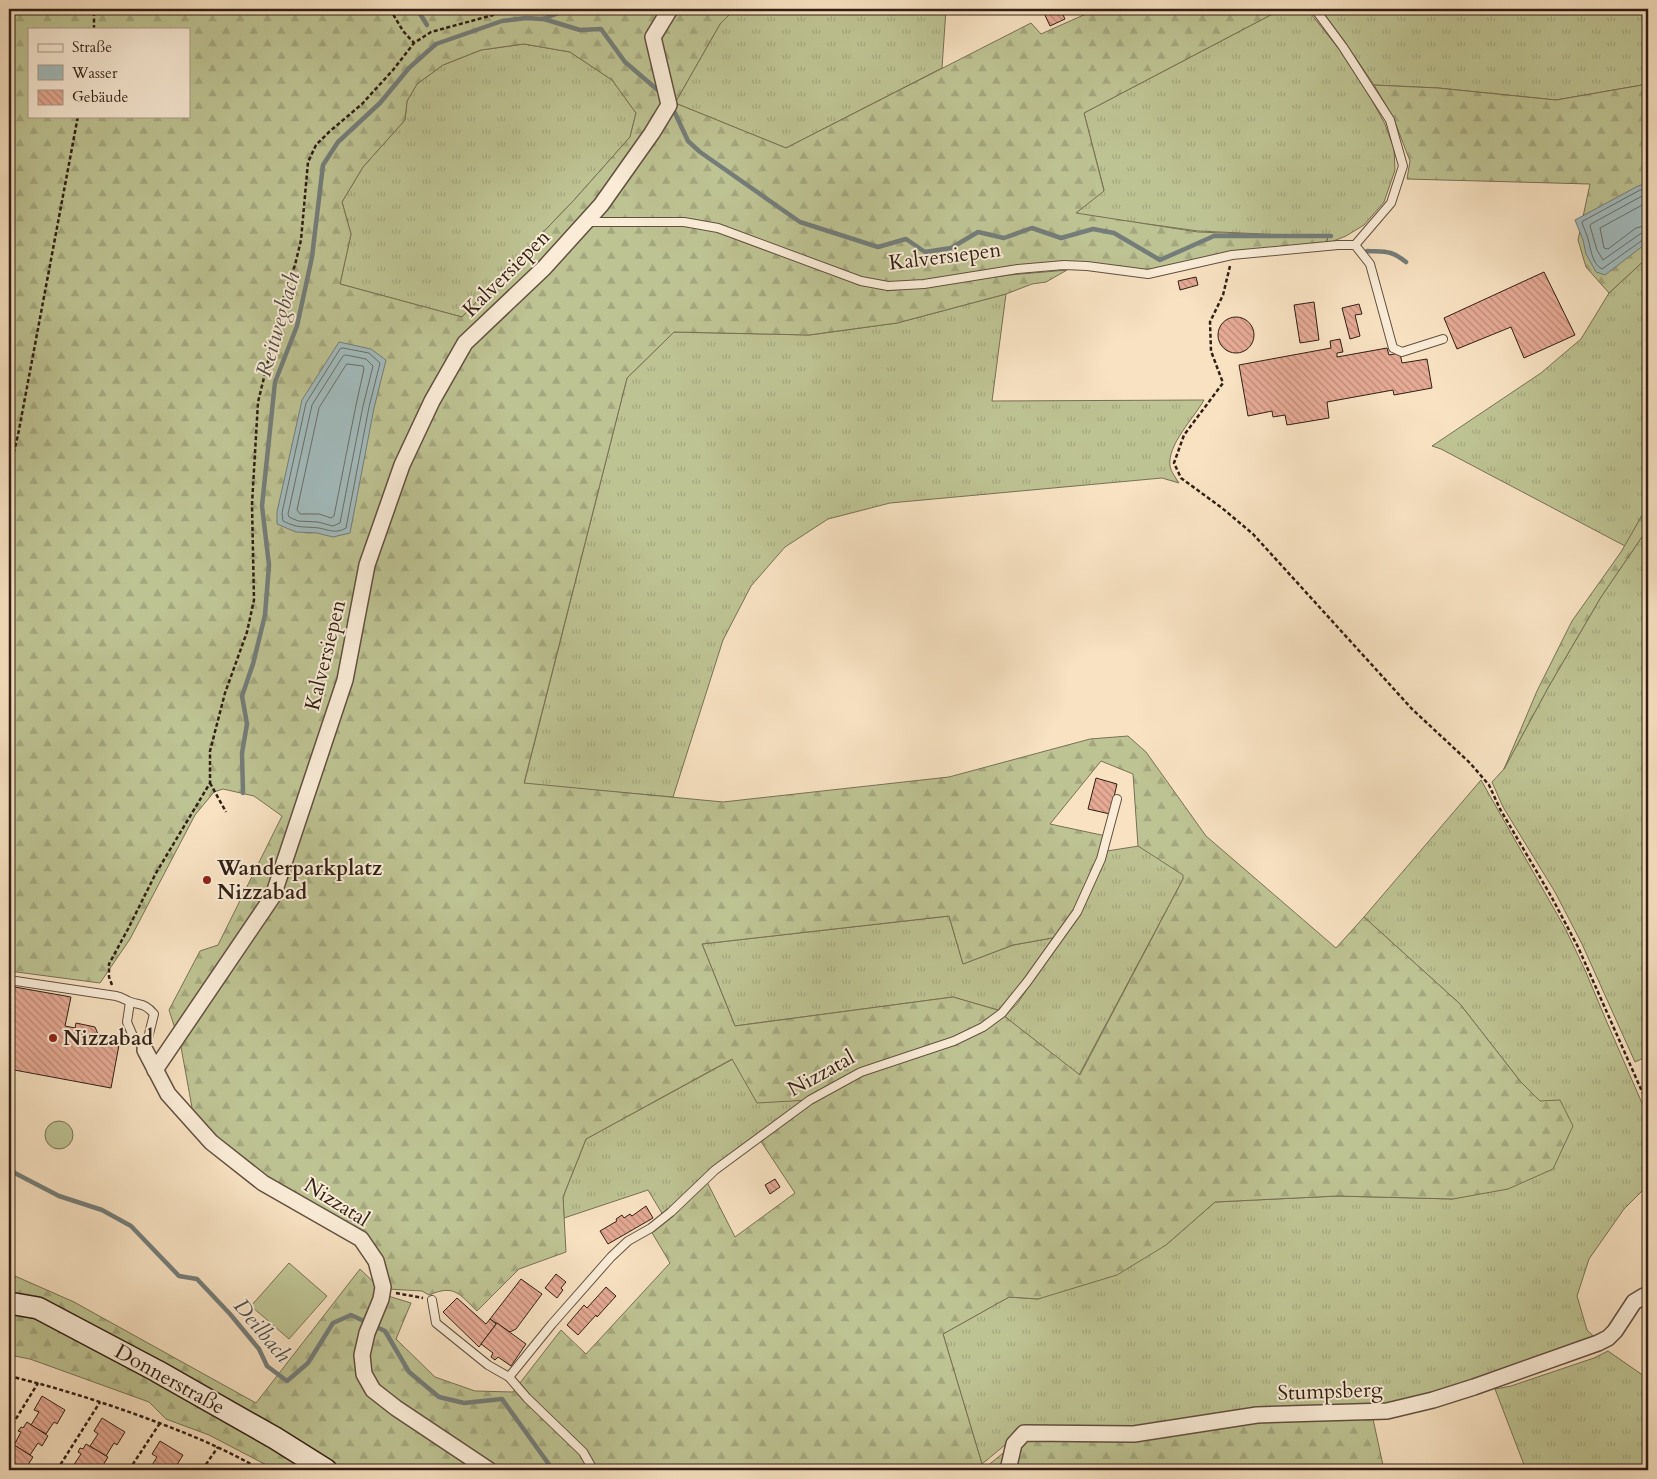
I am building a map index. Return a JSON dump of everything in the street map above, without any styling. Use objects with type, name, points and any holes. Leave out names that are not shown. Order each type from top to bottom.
[{"type":"main road","name":"Donnerstraße","points":[[9,1302],[38,1308],[149,1366],[275,1438],[326,1470]]},
{"type":"street","points":[[586,222],[601,205],[652,133],[669,105],[653,37],[670,9]]},
{"type":"street","name":"Kalversiepen","points":[[155,1070],[273,896],[345,680],[367,565],[402,465],[432,401],[465,343],[544,268],[586,222]]},
{"type":"street","name":"Nizzatal","points":[[145,1050],[168,1094],[211,1142],[263,1182],[361,1239],[376,1260],[383,1287],[381,1299],[367,1333],[362,1355],[364,1374],[373,1390],[396,1408],[489,1470]]},
{"type":"street","name":"Stumpsberg","points":[[1008,1470],[1014,1444],[1024,1433],[1134,1434],[1257,1415],[1386,1411],[1433,1400],[1580,1350],[1603,1340],[1615,1331],[1634,1302],[1646,1296]]},
{"type":"lane","points":[[1315,9],[1343,47],[1390,120],[1403,166],[1392,203],[1355,245],[1370,264],[1393,348],[1402,352],[1443,339]]},
{"type":"lane","name":"Kalversiepen","points":[[586,222],[684,222],[718,228],[860,281],[888,286],[924,284],[1018,269],[1064,265],[1148,274],[1232,255],[1355,245]]},
{"type":"lane","name":"Nizzatal","points":[[509,1377],[611,1257],[628,1241],[651,1228],[671,1212],[715,1170],[810,1100],[861,1072],[954,1041],[983,1027],[1002,1013],[1027,982],[1077,912],[1101,860],[1116,799]]},
{"type":"lane","points":[[9,980],[116,996],[148,1007],[154,1014],[145,1050]]},
{"type":"lane","points":[[130,1002],[127,1022],[133,1036],[145,1050]]},
{"type":"lane","points":[[432,1300],[436,1323],[488,1365],[509,1377],[527,1398],[583,1452],[591,1466],[589,1470]]},
{"type":"path","points":[[94,9],[94,28]]},
{"type":"path","points":[[390,9],[403,31],[414,43]]},
{"type":"path","points":[[226,812],[210,783],[210,751],[225,692],[247,632],[254,600],[252,504],[258,402],[284,296],[296,265],[302,240],[308,162],[316,145],[328,132],[362,104],[393,70],[414,43],[431,32],[515,9]]},
{"type":"path","points":[[9,472],[18,434],[78,118]]},
{"type":"path","points":[[1232,255],[1223,295],[1210,322],[1211,351],[1222,383],[1184,436],[1174,463],[1181,478],[1253,534],[1412,709],[1470,763],[1489,785],[1500,809],[1551,896],[1578,947],[1648,1105]]},
{"type":"path","points":[[116,996],[109,977],[109,964],[156,873],[210,783]]},
{"type":"path","points":[[1646,1296],[1644,1261],[1648,1248]]},
{"type":"path","points":[[382,1291],[432,1300]]},
{"type":"path","points":[[9,1376],[100,1402],[160,1423],[218,1447],[261,1470]]},
{"type":"path","points":[[9,1430],[38,1383]]},
{"type":"path","points":[[57,1470],[100,1402]]},
{"type":"path","points":[[129,1470],[160,1423]]},
{"type":"path","points":[[202,1470],[218,1447]]},
{"type":"green space","points":[[9,9],[735,9],[720,24],[675,103],[786,148],[1031,23],[1041,34],[1097,9],[1282,9],[1084,113],[1104,191],[1076,213],[1198,232],[1328,237],[1325,244],[1283,248],[1148,272],[1064,262],[968,273],[925,281],[886,283],[887,291],[1010,275],[1067,270],[1046,282],[1032,284],[1006,294],[897,323],[809,335],[674,332],[627,378],[524,783],[723,802],[949,777],[1090,739],[1128,736],[1146,752],[1206,836],[1336,948],[1364,917],[1460,1004],[1520,1081],[1540,1101],[1560,1100],[1573,1126],[1553,1169],[1508,1189],[1453,1199],[1337,1196],[1215,1202],[1166,1245],[1117,1275],[1038,1299],[1009,1297],[943,1334],[982,1464],[986,1467],[1024,1436],[1256,1420],[1373,1419],[1384,1470],[276,1470],[209,1435],[166,1419],[149,1402],[30,1359],[9,1355],[9,1275],[74,1302],[256,1403],[360,1269],[388,1296],[411,1303],[396,1339],[435,1377],[475,1391],[513,1392],[561,1330],[586,1354],[670,1263],[651,1231],[707,1182],[735,1237],[795,1193],[760,1140],[811,1102],[861,1074],[955,1043],[1004,1016],[1080,1075],[1183,879],[1183,875],[1138,846],[1133,774],[1101,761],[1050,824],[1106,836],[1086,888],[1058,937],[1013,945],[963,964],[949,916],[702,944],[735,1026],[953,997],[1001,1011],[967,1034],[860,1071],[809,1100],[757,1103],[732,1059],[586,1139],[563,1197],[566,1252],[519,1269],[477,1311],[456,1292],[445,1290],[429,1295],[422,1291],[387,1289],[379,1259],[261,1175],[213,1135],[193,1113],[181,1047],[169,1010],[200,951],[218,945],[282,816],[254,796],[223,789],[214,792],[195,815],[130,939],[100,983],[9,971]],"holes":[[[524,44],[570,52],[612,80],[636,113],[630,137],[575,199],[462,317],[340,284],[351,234],[342,202],[363,167],[405,120],[407,101],[417,84],[443,65],[481,50]]]},
{"type":"green space","points":[[735,9],[946,9],[942,68],[786,148],[675,103],[720,24]]},
{"type":"green space","points":[[1282,9],[1307,9],[1339,49],[1369,95],[1385,124],[1394,149],[1395,170],[1384,202],[1364,225],[1346,236],[1326,244],[1328,237],[1198,231],[1075,214],[1104,190],[1084,113]]},
{"type":"green space","points":[[1320,9],[1648,9],[1648,84],[1556,100],[1438,88],[1374,85]]},
{"type":"green space","points":[[524,44],[570,52],[612,80],[636,113],[630,137],[575,199],[462,317],[340,284],[351,234],[342,202],[363,167],[405,120],[407,101],[417,84],[443,65],[481,50]]},
{"type":"green space","points":[[1648,84],[1648,257],[1609,293],[1586,267],[1578,240],[1590,184],[1407,179],[1410,161],[1393,117],[1374,85],[1438,88],[1556,100]]},
{"type":"green space","points":[[1648,257],[1648,505],[1625,546],[1432,446],[1541,373],[1581,339],[1609,293]]},
{"type":"green space","points":[[1006,294],[992,401],[1204,400],[1182,432],[1170,458],[1172,473],[1179,483],[1162,478],[890,503],[828,519],[785,547],[751,586],[723,640],[673,797],[524,784],[627,378],[674,332],[809,335],[897,323]]},
{"type":"green space","points":[[1648,505],[1648,528],[1601,597],[1549,686],[1504,769],[1537,691],[1572,621],[1621,552]]},
{"type":"green space","points":[[1648,528],[1648,1056],[1635,1062],[1582,944],[1555,892],[1503,807],[1492,782],[1504,769],[1549,686],[1601,597]]},
{"type":"green space","points":[[1481,780],[1566,930],[1648,1117],[1648,1185],[1624,1209],[1589,1259],[1577,1296],[1587,1330],[1602,1344],[1432,1400],[1134,1432],[1023,1430],[982,1464],[943,1334],[1009,1297],[1038,1299],[1166,1245],[1215,1202],[1337,1196],[1453,1199],[1540,1102],[1520,1081],[1460,1004],[1364,917]]},
{"type":"green space","points":[[1139,846],[1184,874],[1183,879],[1079,1075],[1004,1016],[1017,1004],[1032,982],[1107,851]]},
{"type":"green space","points":[[949,916],[963,964],[1013,945],[1058,937],[1001,1011],[953,997],[735,1026],[702,944]]},
{"type":"green space","points":[[733,1059],[809,1100],[663,1215],[648,1190],[564,1218],[563,1197],[586,1139]]},
{"type":"green space","points":[[59,1121],[69,1125],[73,1135],[69,1145],[59,1149],[49,1145],[45,1135],[49,1125]]},
{"type":"green space","points":[[289,1263],[327,1296],[289,1339],[251,1306]]},
{"type":"green space","points":[[1608,1351],[1644,1376],[1648,1376],[1648,1470],[1526,1470],[1495,1389],[1511,1386],[1594,1358]]},
{"type":"water","points":[[1645,184],[1648,187],[1648,242],[1605,275],[1596,272],[1586,254],[1575,220]]},
{"type":"water","points":[[339,342],[371,349],[386,360],[374,408],[350,533],[333,537],[317,533],[296,532],[277,524],[277,512],[302,400]]},
{"type":"building","points":[[1053,9],[1060,9],[1065,19],[1050,26],[1044,13]]},
{"type":"building","points":[[1544,272],[1575,335],[1524,358],[1511,327],[1457,349],[1444,318]]},
{"type":"building","points":[[1196,277],[1198,285],[1180,290],[1178,281]]},
{"type":"building","points":[[1314,302],[1319,340],[1300,343],[1294,305]]},
{"type":"building","points":[[1359,304],[1362,314],[1355,315],[1360,336],[1350,339],[1342,308]]},
{"type":"building","points":[[1236,317],[1243,318],[1249,322],[1253,328],[1253,342],[1249,348],[1243,352],[1236,353],[1229,352],[1223,348],[1219,342],[1218,335],[1219,328],[1223,322],[1229,318]]},
{"type":"building","points":[[1340,339],[1343,352],[1337,353],[1337,357],[1387,348],[1389,355],[1400,353],[1402,363],[1427,359],[1432,388],[1394,395],[1393,390],[1327,402],[1329,418],[1287,425],[1285,415],[1273,417],[1272,411],[1248,416],[1239,365],[1331,348],[1330,341]]},
{"type":"building","points":[[1096,778],[1117,784],[1110,814],[1088,809]]},
{"type":"building","name":"Nizzabad","points":[[9,986],[71,997],[65,1026],[75,1028],[76,1023],[95,1027],[98,1034],[97,1041],[119,1045],[111,1088],[9,1069]]},
{"type":"building","points":[[775,1179],[780,1187],[770,1194],[765,1185]]},
{"type":"building","points":[[646,1206],[653,1218],[608,1244],[600,1231],[617,1221],[616,1219],[622,1215],[624,1218],[630,1214],[632,1216]]},
{"type":"building","points":[[556,1274],[566,1282],[557,1298],[545,1288]]},
{"type":"building","points":[[521,1279],[542,1294],[516,1329],[510,1332],[490,1319]]},
{"type":"building","points":[[606,1287],[616,1296],[578,1335],[567,1325],[584,1305],[587,1308]]},
{"type":"building","points":[[457,1298],[486,1324],[490,1319],[496,1324],[479,1347],[443,1312]]},
{"type":"building","points":[[497,1323],[526,1344],[511,1366],[498,1357],[495,1360],[491,1357],[493,1353],[481,1344]]},
{"type":"building","points":[[42,1396],[65,1410],[57,1424],[54,1422],[46,1434],[31,1425],[39,1412],[34,1410]]},
{"type":"building","points":[[102,1418],[125,1432],[117,1445],[114,1443],[106,1456],[90,1446],[98,1434],[94,1431]]},
{"type":"building","points":[[27,1422],[48,1436],[42,1446],[38,1443],[30,1455],[14,1445],[21,1432],[18,1431]]},
{"type":"building","points":[[160,1441],[183,1455],[175,1468],[172,1466],[169,1470],[149,1470],[157,1457],[152,1454]]},
{"type":"building","points":[[11,1443],[33,1457],[26,1468],[22,1465],[18,1470],[9,1470],[9,1447]]},
{"type":"building","points":[[86,1444],[108,1457],[102,1467],[97,1464],[94,1470],[80,1470],[73,1466],[81,1454],[78,1452],[80,1448],[83,1449]]},
{"type":"waterway","points":[[417,9],[427,25]]},
{"type":"waterway","name":"Reitwegbach","points":[[243,793],[242,753],[247,724],[242,696],[253,664],[265,615],[269,565],[262,506],[275,382],[297,326],[312,257],[323,165],[338,142],[380,103],[409,68],[436,44],[502,21],[526,18],[543,19],[569,9]]},
{"type":"waterway","points":[[544,19],[580,30],[601,29],[625,62],[660,92]]},
{"type":"waterway","points":[[675,113],[688,141],[700,152],[800,222],[878,247],[906,239],[925,252],[951,248],[978,232],[1004,238],[1032,228],[1061,238],[1093,229],[1114,233],[1160,260],[1214,236],[1331,236]]},
{"type":"waterway","points":[[1367,251],[1392,254],[1406,262]]},
{"type":"waterway","name":"Deilbach","points":[[9,1170],[59,1196],[102,1210],[131,1226],[179,1276],[197,1279],[259,1349],[267,1366],[287,1381],[308,1363],[333,1323],[351,1315],[385,1331],[409,1372],[439,1397],[464,1403],[502,1399],[553,1470]]},
{"type":"place","name":"Wanderparkplatz Nizzabad","points":[[207,880]]},
{"type":"place","name":"Nizzabad","points":[[53,1038]]}]
